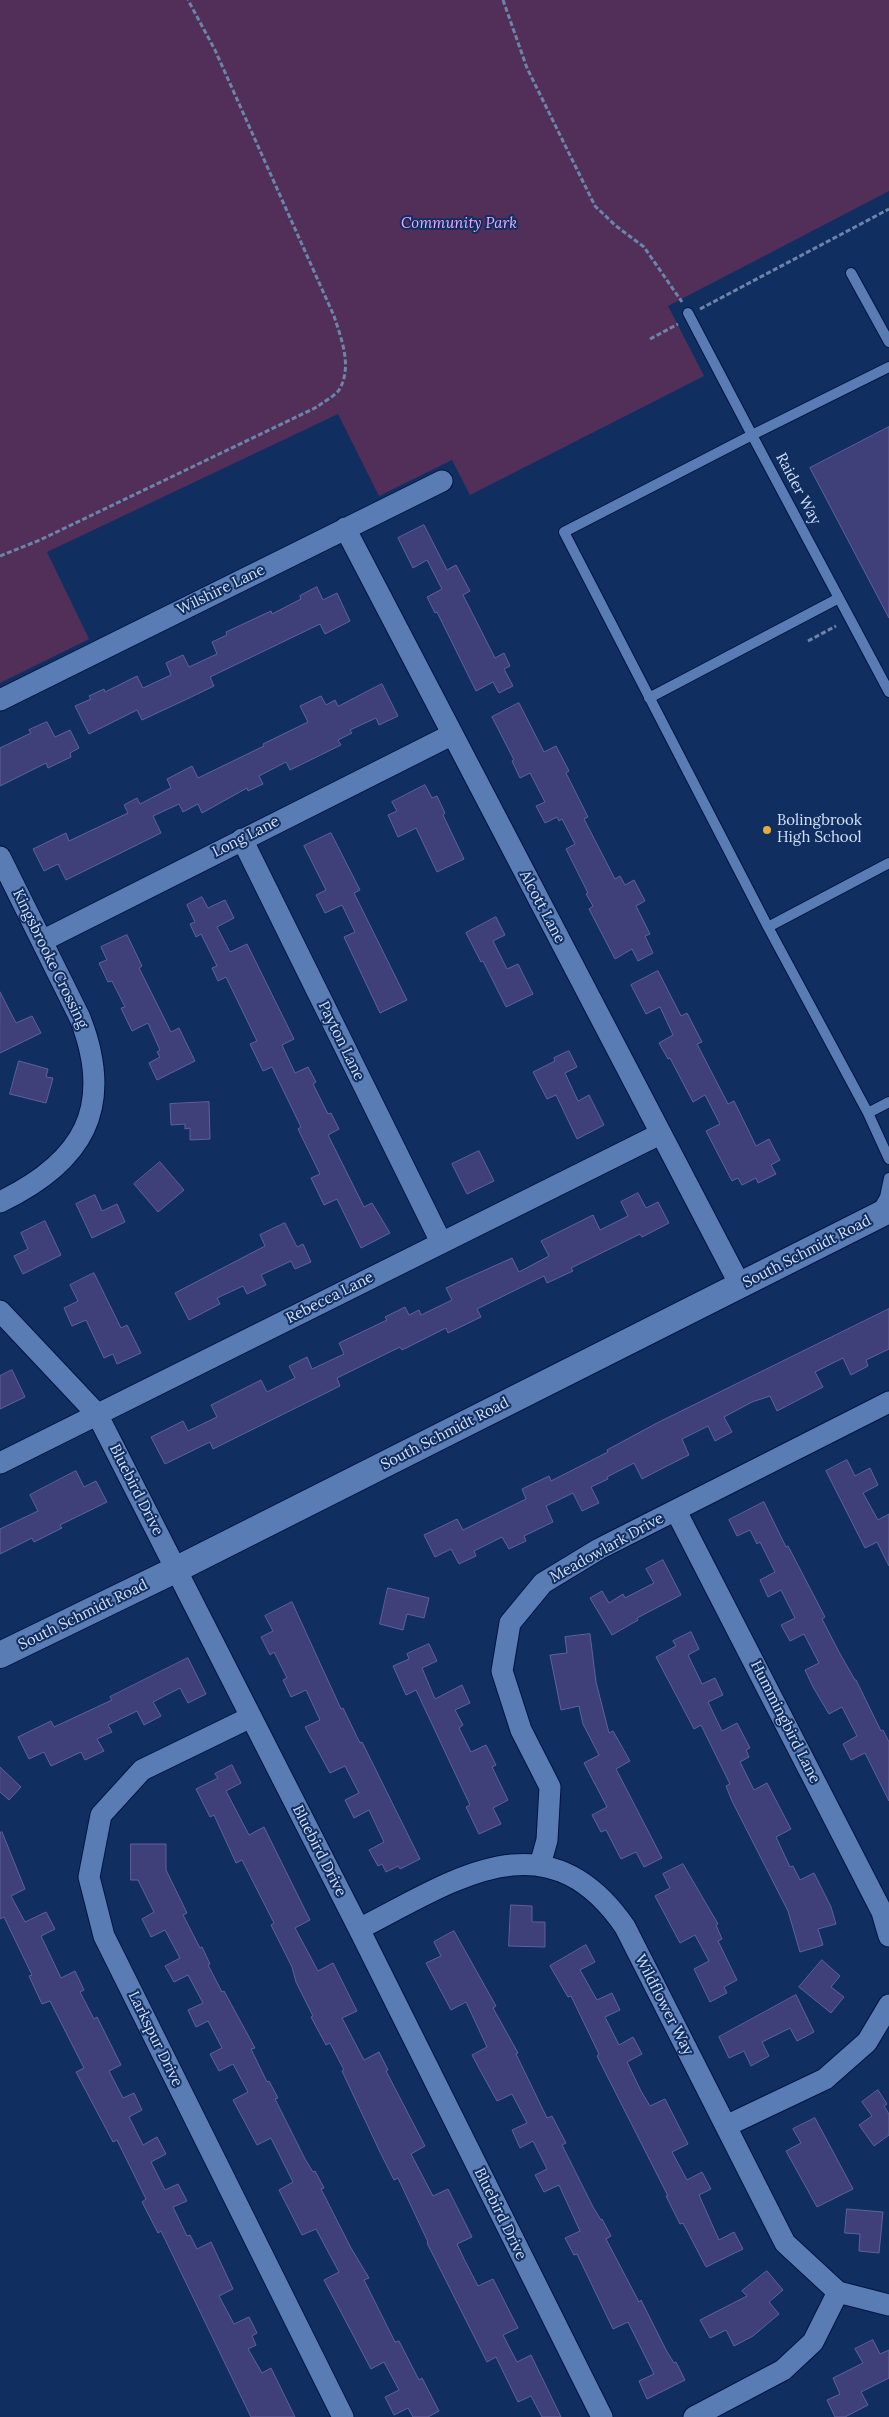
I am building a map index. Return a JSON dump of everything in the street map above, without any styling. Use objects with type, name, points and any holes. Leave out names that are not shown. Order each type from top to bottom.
[{"type":"street","name":"Wilshire Lane","points":[[0,700],[442,481]]},
{"type":"street","name":"Alcott Lane","points":[[345,528],[451,735],[740,1285]]},
{"type":"street","name":"Long Lane","points":[[42,941],[451,735]]},
{"type":"street","name":"Payton Lane","points":[[242,839],[441,1242]]},
{"type":"street","name":"Kingsbrooke Crossing","points":[[0,857],[88,1039],[93,1062],[94,1086],[90,1116],[76,1144],[62,1162],[44,1177],[0,1202]]},
{"type":"street","name":"Rebecca Lane","points":[[0,1463],[660,1134]]},
{"type":"street","name":"South Schmidt Road","points":[[0,1655],[177,1569],[881,1215]]},
{"type":"street","name":"Bluebird Drive","points":[[0,1311],[97,1414],[359,1930],[602,2417]]},
{"type":"street","name":"Meadowlark Drive","points":[[540,1865],[547,1840],[550,1787],[521,1730],[502,1671],[510,1623],[543,1583],[599,1549],[889,1402]]},
{"type":"street","name":"Hummingbird Lane","points":[[676,1511],[882,1912],[889,1936]]},
{"type":"street","name":"Larkspur Drive","points":[[251,1717],[142,1770],[101,1815],[89,1877],[104,1936],[344,2417]]},
{"type":"street","name":"Wildflower Way","points":[[359,1930],[469,1874],[499,1866],[540,1865],[563,1873],[605,1900],[625,1927],[786,2242],[838,2292]]},
{"type":"street","points":[[726,2126],[825,2079],[867,2042],[889,2006]]},
{"type":"street","points":[[694,2417],[783,2370],[814,2342],[838,2292],[889,2304]]},
{"type":"lane","points":[[851,273],[889,342]]},
{"type":"lane","name":"Raider Way","points":[[689,314],[889,692]]},
{"type":"lane","points":[[889,367],[564,532],[768,927],[868,1113],[889,1159]]},
{"type":"lane","points":[[650,698],[839,598]]},
{"type":"lane","points":[[768,927],[889,864]]},
{"type":"lane","points":[[868,1113],[889,1102]]},
{"type":"lane","points":[[881,1215],[889,1178]]},
{"type":"path","points":[[0,556],[40,540],[317,407],[339,390],[346,364],[344,349],[334,316],[215,50],[188,0]]},
{"type":"path","points":[[503,0],[527,68],[595,206],[616,226],[644,247],[689,314]]},
{"type":"path","points":[[650,338],[689,314],[889,209]]},
{"type":"path","points":[[808,640],[836,626]]},
{"type":"green space","name":"Community Park","points":[[0,0],[889,0],[889,191],[668,306],[704,376],[470,495],[452,460],[379,496],[338,414],[47,552],[89,639],[0,683]]},
{"type":"building","points":[[889,427],[889,618],[810,468]]},
{"type":"building","points":[[424,525],[447,570],[456,565],[470,591],[463,595],[495,658],[504,653],[510,666],[504,669],[513,686],[499,693],[493,682],[476,691],[437,612],[435,613],[427,597],[442,589],[427,560],[413,568],[398,538]]},
{"type":"building","points":[[317,587],[323,600],[337,593],[350,621],[325,634],[320,624],[210,677],[214,686],[187,699],[142,720],[137,710],[89,734],[75,706],[91,699],[89,696],[104,689],[105,692],[137,676],[143,688],[171,675],[166,663],[183,655],[189,667],[217,654],[212,642],[227,635],[226,632],[271,611],[272,614],[301,599],[300,596]]},
{"type":"building","points":[[382,684],[398,716],[379,725],[376,718],[350,730],[352,733],[338,740],[341,745],[290,770],[286,762],[259,776],[263,784],[248,791],[247,788],[202,813],[198,804],[183,812],[179,804],[153,816],[161,833],[66,880],[58,864],[44,871],[33,849],[66,833],[69,841],[128,813],[124,805],[137,798],[140,804],[171,788],[167,779],[192,766],[198,778],[264,746],[263,744],[308,722],[300,706],[321,696],[326,705],[335,700],[338,706]]},
{"type":"building","points":[[519,703],[544,752],[556,746],[569,771],[566,773],[588,817],[584,819],[615,879],[620,876],[625,885],[634,880],[645,901],[636,906],[650,934],[645,936],[653,953],[638,961],[632,949],[615,959],[589,909],[593,906],[566,849],[575,844],[562,819],[559,821],[557,817],[545,823],[536,806],[545,802],[530,773],[520,778],[512,761],[514,760],[492,717]]},
{"type":"building","points":[[47,722],[55,737],[70,730],[79,748],[70,753],[71,757],[48,768],[46,763],[0,786],[0,748],[31,733],[29,730]]},
{"type":"building","points":[[425,785],[432,798],[437,796],[445,813],[443,815],[464,859],[437,872],[416,828],[398,837],[388,815],[397,811],[392,802]]},
{"type":"building","points":[[331,833],[360,890],[354,893],[407,1000],[380,1013],[344,937],[355,932],[342,905],[325,913],[316,895],[326,890],[304,846]]},
{"type":"building","points":[[202,897],[208,908],[225,900],[234,918],[217,927],[230,952],[247,944],[294,1039],[282,1045],[295,1073],[308,1067],[316,1082],[313,1084],[328,1114],[331,1113],[339,1129],[328,1135],[364,1207],[372,1203],[390,1233],[361,1248],[337,1199],[324,1205],[311,1178],[320,1174],[298,1129],[301,1127],[272,1067],[263,1071],[250,1044],[257,1041],[226,977],[218,981],[212,968],[217,966],[201,934],[196,937],[190,924],[195,922],[187,905]]},
{"type":"building","points":[[496,917],[505,935],[493,941],[507,969],[518,964],[533,994],[506,1007],[483,961],[481,962],[466,933]]},
{"type":"building","points":[[127,935],[142,966],[139,968],[171,1032],[179,1028],[195,1061],[157,1080],[149,1063],[160,1057],[157,1052],[160,1050],[148,1023],[132,1031],[121,1008],[125,1007],[112,981],[108,982],[99,963],[107,960],[101,947]]},
{"type":"building","points":[[658,971],[681,1016],[687,1013],[702,1042],[697,1044],[728,1104],[734,1101],[756,1146],[769,1139],[780,1160],[771,1165],[776,1174],[758,1183],[756,1178],[742,1185],[738,1178],[732,1181],[706,1131],[720,1124],[705,1095],[693,1102],[670,1058],[668,1059],[659,1043],[673,1035],[660,1007],[646,1014],[631,985]]},
{"type":"building","points":[[0,992],[16,1023],[32,1016],[41,1033],[0,1053]]},
{"type":"building","points":[[569,1051],[577,1067],[565,1073],[578,1101],[589,1095],[604,1125],[577,1139],[556,1095],[547,1099],[533,1072],[555,1061],[554,1058]]},
{"type":"building","points":[[19,1061],[48,1069],[46,1077],[53,1078],[46,1103],[10,1094]]},
{"type":"building","points":[[209,1102],[210,1139],[190,1140],[190,1128],[185,1129],[185,1124],[171,1125],[170,1104]]},
{"type":"building","points":[[479,1151],[494,1181],[467,1194],[452,1164]]},
{"type":"building","points":[[160,1162],[184,1190],[158,1212],[134,1184]]},
{"type":"building","points":[[638,1193],[646,1208],[658,1202],[669,1223],[642,1237],[640,1234],[571,1268],[573,1271],[547,1283],[544,1276],[477,1309],[481,1317],[448,1333],[446,1328],[402,1350],[400,1347],[337,1378],[340,1386],[213,1449],[210,1442],[165,1464],[151,1437],[183,1421],[188,1431],[217,1417],[211,1405],[261,1380],[267,1392],[295,1378],[289,1366],[307,1357],[312,1369],[344,1354],[339,1343],[387,1320],[385,1317],[405,1307],[409,1315],[419,1310],[421,1315],[452,1300],[446,1288],[512,1258],[519,1272],[549,1256],[541,1241],[593,1215],[600,1230],[628,1216],[621,1202]]},
{"type":"building","points":[[95,1195],[102,1211],[117,1204],[125,1222],[92,1238],[76,1204]]},
{"type":"building","points":[[45,1221],[61,1255],[23,1274],[14,1256],[28,1249],[21,1233]]},
{"type":"building","points":[[285,1223],[297,1247],[303,1244],[311,1262],[295,1269],[291,1261],[261,1275],[266,1285],[247,1294],[243,1286],[217,1298],[220,1304],[189,1320],[175,1293],[265,1246],[260,1235]]},
{"type":"building","points":[[94,1273],[121,1328],[127,1325],[141,1353],[117,1364],[113,1354],[104,1358],[86,1320],[72,1326],[64,1308],[78,1301],[70,1285]]},
{"type":"building","points":[[889,1309],[889,1349],[866,1360],[868,1366],[851,1375],[843,1358],[815,1372],[823,1387],[777,1411],[770,1396],[752,1402],[724,1417],[732,1432],[715,1441],[708,1426],[682,1439],[689,1455],[642,1479],[634,1463],[591,1487],[599,1503],[582,1511],[573,1493],[546,1506],[553,1522],[524,1536],[526,1541],[509,1549],[502,1537],[474,1551],[476,1556],[459,1564],[451,1549],[435,1557],[424,1535],[457,1519],[463,1530],[526,1499],[522,1489],[549,1476],[551,1481],[608,1452],[607,1450],[657,1423]]},
{"type":"building","points":[[12,1370],[25,1397],[0,1409],[0,1376]]},
{"type":"building","points":[[847,1460],[855,1476],[870,1468],[878,1485],[863,1493],[878,1520],[889,1514],[889,1566],[877,1542],[865,1548],[826,1471]]},
{"type":"building","points":[[76,1471],[84,1487],[96,1481],[107,1502],[60,1525],[62,1528],[34,1542],[32,1538],[0,1554],[0,1529],[38,1511],[30,1495]]},
{"type":"building","points":[[764,1502],[786,1547],[788,1546],[825,1617],[822,1619],[839,1652],[856,1680],[881,1731],[883,1730],[889,1742],[889,1801],[865,1753],[851,1760],[843,1744],[857,1736],[842,1707],[829,1714],[813,1687],[805,1670],[819,1663],[804,1634],[790,1641],[781,1625],[795,1618],[781,1590],[768,1597],[760,1580],[775,1572],[760,1542],[757,1544],[750,1530],[737,1536],[729,1520]]},
{"type":"building","points":[[663,1560],[681,1595],[637,1618],[638,1620],[612,1635],[590,1598],[602,1591],[609,1603],[623,1594],[625,1598],[654,1583],[646,1569]]},
{"type":"building","points":[[388,1588],[429,1598],[424,1618],[407,1614],[403,1630],[380,1624]]},
{"type":"building","points":[[292,1602],[341,1709],[343,1708],[360,1743],[362,1742],[420,1859],[400,1869],[398,1866],[386,1872],[382,1864],[378,1866],[369,1850],[384,1842],[369,1810],[354,1818],[345,1800],[359,1793],[345,1766],[330,1773],[305,1727],[320,1720],[306,1690],[291,1697],[283,1680],[287,1678],[274,1652],[270,1655],[261,1637],[273,1631],[265,1616]]},
{"type":"building","points":[[691,1632],[699,1649],[688,1655],[702,1684],[715,1678],[723,1695],[708,1702],[722,1731],[737,1723],[750,1748],[746,1750],[749,1757],[740,1762],[754,1790],[767,1783],[791,1829],[776,1837],[790,1867],[793,1866],[800,1880],[814,1873],[831,1907],[836,1924],[818,1929],[823,1945],[800,1952],[788,1911],[732,1801],[726,1786],[730,1784],[701,1725],[694,1729],[656,1657],[676,1646],[673,1641]]},
{"type":"building","points":[[590,1634],[596,1682],[609,1733],[613,1731],[630,1761],[616,1769],[662,1858],[644,1867],[636,1852],[621,1859],[606,1830],[601,1832],[592,1815],[607,1807],[584,1763],[599,1755],[583,1724],[579,1706],[561,1710],[550,1655],[567,1653],[565,1637]]},
{"type":"building","points":[[429,1644],[437,1661],[422,1668],[435,1699],[462,1685],[470,1703],[455,1710],[463,1725],[459,1728],[471,1752],[486,1745],[496,1765],[492,1767],[508,1800],[493,1808],[501,1824],[479,1834],[466,1807],[470,1805],[416,1690],[406,1695],[393,1666],[409,1659],[407,1654]]},
{"type":"building","points":[[188,1658],[206,1694],[188,1703],[180,1688],[153,1702],[161,1716],[144,1725],[137,1711],[108,1725],[112,1732],[97,1739],[104,1751],[85,1760],[81,1752],[51,1766],[44,1752],[29,1759],[18,1737],[51,1721],[54,1727],[112,1700],[110,1697]]},
{"type":"building","points":[[232,1765],[241,1783],[226,1791],[249,1835],[264,1827],[310,1920],[295,1928],[318,1971],[333,1963],[357,2011],[342,2018],[364,2060],[379,2052],[388,2070],[386,2071],[425,2146],[411,2154],[433,2196],[448,2189],[472,2237],[457,2244],[464,2259],[478,2286],[493,2279],[518,2328],[503,2335],[517,2362],[531,2355],[561,2417],[542,2417],[531,2396],[518,2402],[496,2357],[487,2362],[427,2243],[398,2178],[394,2180],[380,2152],[342,2071],[344,2070],[330,2043],[326,2045],[311,2017],[313,2016],[296,1982],[292,1967],[271,1925],[274,1923],[242,1860],[236,1863],[214,1815],[210,1817],[196,1789],[218,1778],[215,1774]]},
{"type":"building","points":[[0,1767],[21,1787],[9,1800],[0,1792]]},
{"type":"building","points":[[2,1832],[25,1889],[11,1896],[25,1922],[46,1912],[55,1929],[41,1936],[61,1978],[75,1971],[84,1990],[80,1992],[94,2019],[97,2017],[121,2065],[109,2071],[123,2098],[134,2093],[142,2110],[129,2117],[143,2145],[157,2137],[166,2154],[151,2162],[165,2190],[178,2184],[187,2201],[173,2207],[187,2236],[190,2235],[197,2249],[211,2242],[233,2289],[219,2296],[234,2324],[249,2317],[257,2333],[252,2336],[256,2345],[248,2349],[262,2373],[271,2368],[295,2417],[251,2417],[161,2231],[158,2233],[142,2202],[146,2199],[117,2140],[113,2142],[76,2072],[84,2068],[50,2001],[42,2004],[29,1976],[32,1975],[4,1917],[0,1919],[0,1833]]},
{"type":"building","points":[[131,1844],[166,1844],[166,1870],[187,1913],[183,1915],[200,1948],[202,1947],[210,1964],[208,1965],[222,1992],[224,1991],[255,2048],[251,2049],[267,2082],[269,2081],[278,2098],[275,2099],[305,2159],[313,2172],[315,2171],[324,2188],[321,2189],[351,2248],[369,2278],[364,2280],[395,2342],[399,2341],[419,2380],[422,2378],[439,2411],[428,2417],[413,2417],[408,2408],[394,2415],[385,2397],[399,2390],[384,2362],[371,2369],[324,2280],[339,2272],[316,2229],[302,2235],[279,2190],[293,2182],[271,2138],[257,2145],[233,2100],[248,2092],[233,2064],[219,2071],[210,2054],[222,2048],[208,2021],[196,2027],[188,2010],[203,2003],[188,1975],[174,1982],[165,1966],[180,1958],[165,1930],[151,1937],[142,1919],[154,1912],[138,1880],[131,1880]]},
{"type":"building","points":[[683,1864],[718,1924],[716,1925],[722,1939],[718,1941],[737,1980],[724,1987],[727,1993],[710,2002],[694,1969],[709,1961],[695,1935],[680,1943],[655,1896],[670,1888],[663,1874]]},
{"type":"building","points":[[511,1905],[532,1906],[532,1922],[545,1922],[545,1947],[509,1946]]},
{"type":"building","points":[[454,1931],[496,2006],[493,2008],[518,2053],[516,2054],[547,2118],[552,2116],[566,2143],[562,2145],[593,2207],[611,2236],[606,2239],[639,2302],[641,2300],[666,2350],[674,2363],[676,2362],[685,2380],[647,2399],[639,2381],[654,2374],[628,2322],[613,2329],[577,2254],[574,2255],[565,2238],[580,2231],[559,2185],[544,2192],[535,2175],[547,2169],[533,2141],[520,2148],[512,2130],[527,2123],[512,2094],[497,2101],[472,2055],[487,2047],[466,2002],[451,2010],[426,1963],[441,1956],[434,1942]]},
{"type":"building","points":[[586,1945],[595,1962],[580,1970],[597,2000],[612,1993],[620,2010],[605,2017],[619,2045],[633,2037],[642,2054],[627,2062],[641,2091],[650,2106],[665,2099],[688,2144],[672,2152],[687,2180],[702,2172],[711,2189],[699,2195],[719,2240],[734,2232],[743,2249],[706,2267],[683,2223],[680,2224],[666,2196],[668,2196],[597,2056],[599,2054],[571,1996],[568,1997],[550,1966]]},
{"type":"building","points":[[822,1960],[840,1976],[831,1987],[844,1997],[831,2013],[799,1987]]},
{"type":"building","points":[[796,1995],[814,2032],[797,2041],[790,2028],[762,2042],[769,2056],[751,2066],[744,2051],[729,2058],[719,2037]]},
{"type":"building","points":[[878,2090],[887,2104],[884,2106],[889,2114],[889,2135],[874,2146],[859,2125],[872,2116],[862,2102]]},
{"type":"building","points":[[815,2118],[853,2189],[817,2207],[786,2151],[801,2143],[793,2129]]},
{"type":"building","points":[[847,2209],[883,2212],[879,2253],[859,2251],[860,2234],[845,2233]]},
{"type":"building","points":[[767,2271],[783,2290],[769,2302],[779,2314],[753,2336],[734,2346],[726,2330],[710,2338],[700,2320],[747,2296],[742,2291]]},
{"type":"building","points":[[873,2340],[880,2354],[889,2350],[889,2378],[861,2392],[868,2405],[845,2417],[835,2417],[827,2400],[840,2394],[833,2378],[863,2363],[855,2349]]},
{"type":"place","name":"Bolingbrook High School","points":[[767,830]]}]
